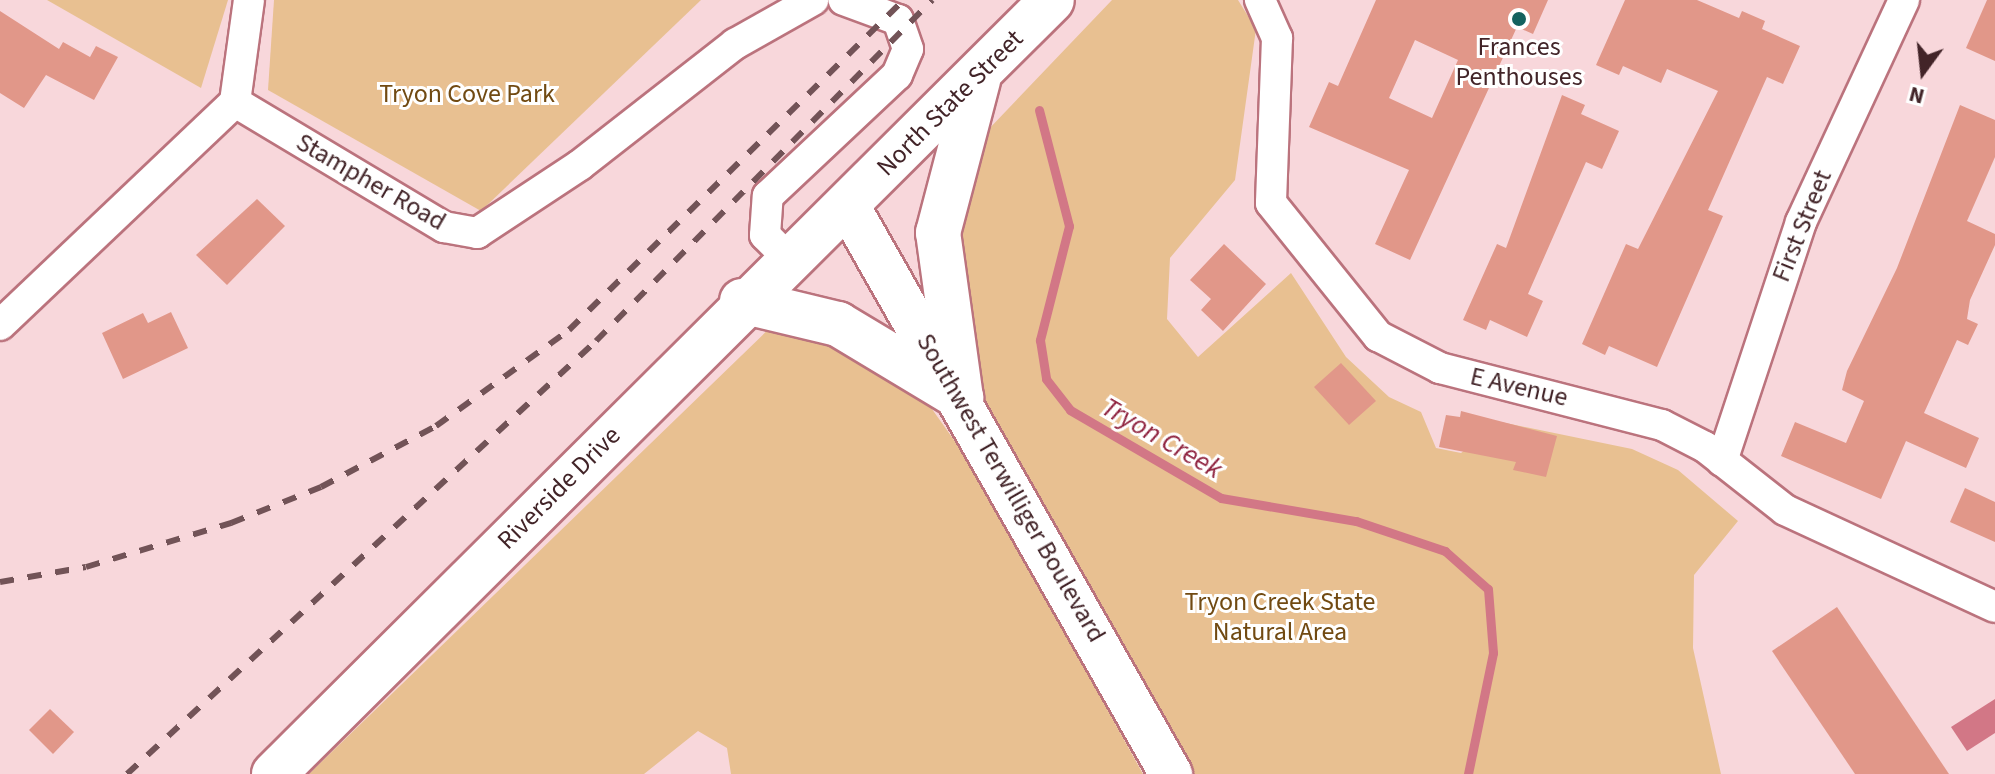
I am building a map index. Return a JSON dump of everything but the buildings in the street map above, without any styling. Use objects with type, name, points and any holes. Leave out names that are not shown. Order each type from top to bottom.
[{"type":"main road","name":"North State Street","points":[[847,204],[1052,0]]},
{"type":"main road","points":[[961,398],[938,233],[980,74]]},
{"type":"main road","name":"Riverside Drive","points":[[274,774],[742,301],[847,204]]},
{"type":"main road","name":"Southwest Terwilliger Boulevard","points":[[847,204],[961,398],[1171,774]]},
{"type":"main road","points":[[742,301],[838,324],[961,398]]},
{"type":"street","points":[[0,325],[235,102],[249,0]]},
{"type":"street","name":"Stampher Road","points":[[235,102],[444,227],[477,233],[580,165],[735,44],[813,0]]},
{"type":"street","points":[[787,257],[765,235],[768,196],[897,75],[908,36],[898,20],[844,0]]},
{"type":"street","name":"E Avenue","points":[[1260,0],[1277,38],[1271,203],[1378,336],[1440,368],[1662,425],[1722,461],[1749,487],[1813,526],[1995,607]]},
{"type":"street","name":"First Street","points":[[1722,461],[1801,222],[1904,0]]},
{"type":"green space","points":[[47,0],[228,0],[201,88]]},
{"type":"green space","name":"Tryon Cove Park","points":[[274,0],[701,0],[481,211],[268,90]]},
{"type":"green space","name":"Tryon Creek State Natural Area","points":[[1112,0],[1238,0],[1256,29],[1235,180],[1170,258],[1167,319],[1198,357],[1291,273],[1346,357],[1389,397],[1421,412],[1436,448],[1461,453],[1501,422],[1632,449],[1678,470],[1738,521],[1694,575],[1693,648],[1721,774],[1186,774],[986,403],[966,346],[951,232],[986,132]]},
{"type":"green space","points":[[774,324],[813,325],[922,395],[971,464],[1143,774],[731,774],[727,748],[698,731],[644,774],[309,774]]},
{"type":"shaded area","points":[[1995,699],[1995,733],[1967,751],[1951,727]]},
{"type":"waterway","name":"Tryon Creek","points":[[1039,110],[1069,226],[1040,340],[1046,379],[1070,410],[1221,498],[1356,521],[1445,551],[1488,589],[1493,653],[1468,774]]},
{"type":"railway","points":[[0,582],[86,567],[231,523],[321,487],[436,426],[569,330],[904,0]]},
{"type":"railway","points":[[127,774],[596,341],[932,0]]},
{"type":"place","name":"Frances Penthouses","points":[[1519,19]]}]
